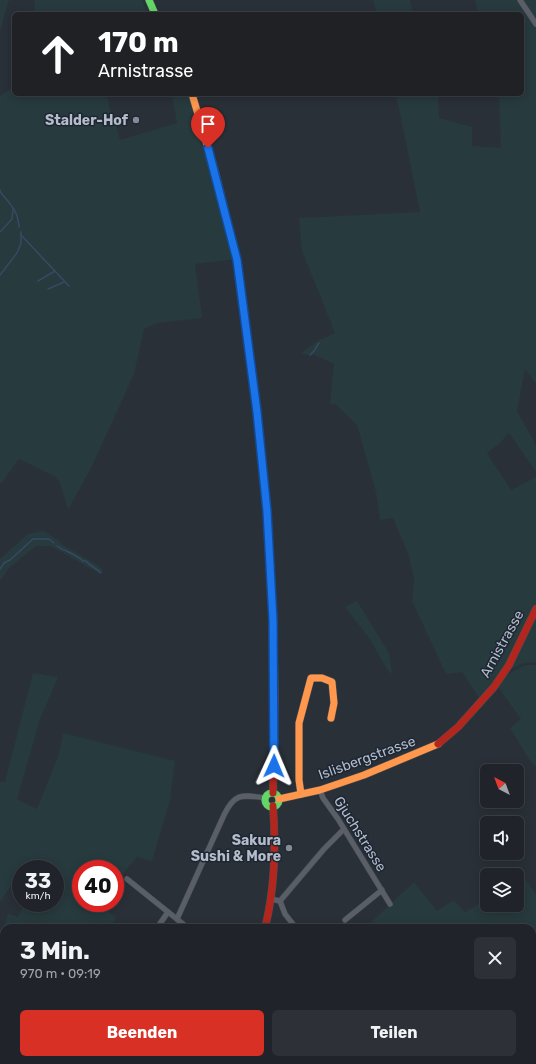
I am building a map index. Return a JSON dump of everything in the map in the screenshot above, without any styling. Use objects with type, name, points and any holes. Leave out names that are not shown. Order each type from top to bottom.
[{"type":"street","points":[[149,0],[154,12]]},
{"type":"street","points":[[520,0],[536,24]]},
{"type":"street","points":[[193,96],[232,236],[242,290],[254,382],[267,511],[273,613],[273,793]]},
{"type":"street","name":"Arnistrasse","points":[[458,727],[504,674],[536,609]]},
{"type":"street","points":[[301,794],[299,780],[299,723],[311,678],[328,679],[332,682],[334,703],[332,718]]},
{"type":"street","name":"Islisbergstrasse","points":[[279,799],[320,790],[364,776],[433,747],[442,742],[458,727]]},
{"type":"street","name":"Gjuchstrasse","points":[[320,790],[323,798],[390,904]]},
{"type":"street","points":[[177,919],[228,806],[236,798],[246,796],[266,798],[268,795],[273,793]]},
{"type":"street","points":[[273,793],[279,799],[277,804],[273,806]]},
{"type":"street","points":[[266,798],[268,805],[273,806]]},
{"type":"street","points":[[265,924],[271,899],[274,853],[273,806]]},
{"type":"street","points":[[280,900],[344,829]]},
{"type":"street","points":[[127,879],[183,924]]},
{"type":"street","name":"Gjuchstrasse","points":[[345,920],[382,890]]},
{"type":"street","points":[[271,899],[280,900]]},
{"type":"street","points":[[280,900],[285,914],[293,924]]},
{"type":"street","points":[[160,924],[168,912]]},
{"type":"green space","points":[[0,0],[9,0],[0,31]]},
{"type":"green space","points":[[35,0],[142,0],[146,9],[144,12],[34,12]]},
{"type":"green space","points":[[373,0],[410,0],[413,12],[376,12]]},
{"type":"green space","points":[[475,0],[536,0],[536,384],[525,369],[517,411],[536,445],[536,472],[509,433],[500,443],[487,453],[511,490],[536,477],[536,609],[520,643],[502,671],[506,676],[516,669],[524,666],[536,665],[536,767],[529,759],[510,728],[521,719],[495,683],[480,699],[462,672],[446,674],[412,601],[414,579],[409,556],[393,518],[380,520],[376,492],[357,425],[335,404],[330,404],[334,364],[315,355],[300,354],[319,340],[335,333],[302,251],[299,218],[420,212],[396,96],[438,96],[439,118],[472,127],[472,146],[501,148],[499,96],[524,96],[524,12],[478,12]]},
{"type":"green space","points":[[12,88],[12,96],[107,96],[111,115],[113,114],[120,140],[177,123],[172,96],[193,96],[237,259],[195,264],[202,318],[157,323],[144,329],[134,374],[92,466],[68,510],[60,483],[56,477],[19,459],[0,485],[0,96]]},
{"type":"green space","points":[[43,531],[58,540],[61,544],[99,566],[103,571],[98,573],[51,546],[36,546],[9,568],[0,581],[0,559],[28,534]]},
{"type":"green space","points":[[357,601],[389,653],[392,674],[387,669],[369,638],[345,607]]},
{"type":"green space","points":[[536,612],[536,663],[528,662],[506,671]]},
{"type":"green space","points":[[33,673],[58,677],[40,719],[17,799],[37,809],[59,754],[63,733],[175,761],[170,800],[152,861],[137,857],[124,872],[124,860],[72,860],[72,912],[110,912],[116,918],[112,924],[5,924],[8,914],[18,917],[20,912],[64,912],[64,860],[12,860],[12,884],[0,902],[0,782],[5,782]]},
{"type":"green space","points":[[524,877],[536,895],[536,924],[369,924],[414,882],[437,911],[452,901],[466,912],[480,903],[480,912],[524,912]]},
{"type":"waterway","points":[[0,190],[16,212],[19,227]]},
{"type":"waterway","points":[[0,232],[12,219],[13,209]]},
{"type":"waterway","points":[[0,275],[17,253],[21,243],[21,232]]},
{"type":"waterway","points":[[21,235],[69,286]]},
{"type":"waterway","points":[[38,281],[55,271]]},
{"type":"waterway","points":[[48,289],[64,282]]},
{"type":"waterway","points":[[310,355],[319,343]]},
{"type":"waterway","points":[[0,569],[4,563],[10,560],[33,539],[49,539],[54,543]]},
{"type":"waterway","points":[[57,546],[83,561],[86,561],[101,573]]},
{"type":"traffic: fast","points":[[149,0],[154,12]]},
{"type":"traffic: fast","points":[[248,341],[261,445],[269,550]]},
{"type":"traffic: fast","points":[[272,793],[277,795],[279,800],[277,805],[272,807],[267,805],[265,800],[267,795],[272,793]]},
{"type":"traffic: slow","points":[[193,96],[216,175],[237,259],[248,341]]},
{"type":"traffic: slow","points":[[301,794],[299,780],[299,723],[311,678],[322,678],[332,682],[334,703],[331,718]]},
{"type":"traffic: slow","points":[[279,799],[320,790],[364,775],[438,744]]},
{"type":"traffic: jam","points":[[269,550],[275,697],[273,793]]},
{"type":"traffic: jam","points":[[438,744],[458,727],[494,687],[509,665],[536,609]]},
{"type":"traffic: jam","points":[[266,924],[271,898],[274,867],[273,806]]},
{"type":"place","name":"Stalder-Hof","points":[[136,120]]},
{"type":"place","name":"Sakura Sushi & More","points":[[289,848]]},
{"type":"route","points":[[208,148],[237,260],[254,382],[267,511],[273,620],[274,766]]}]
